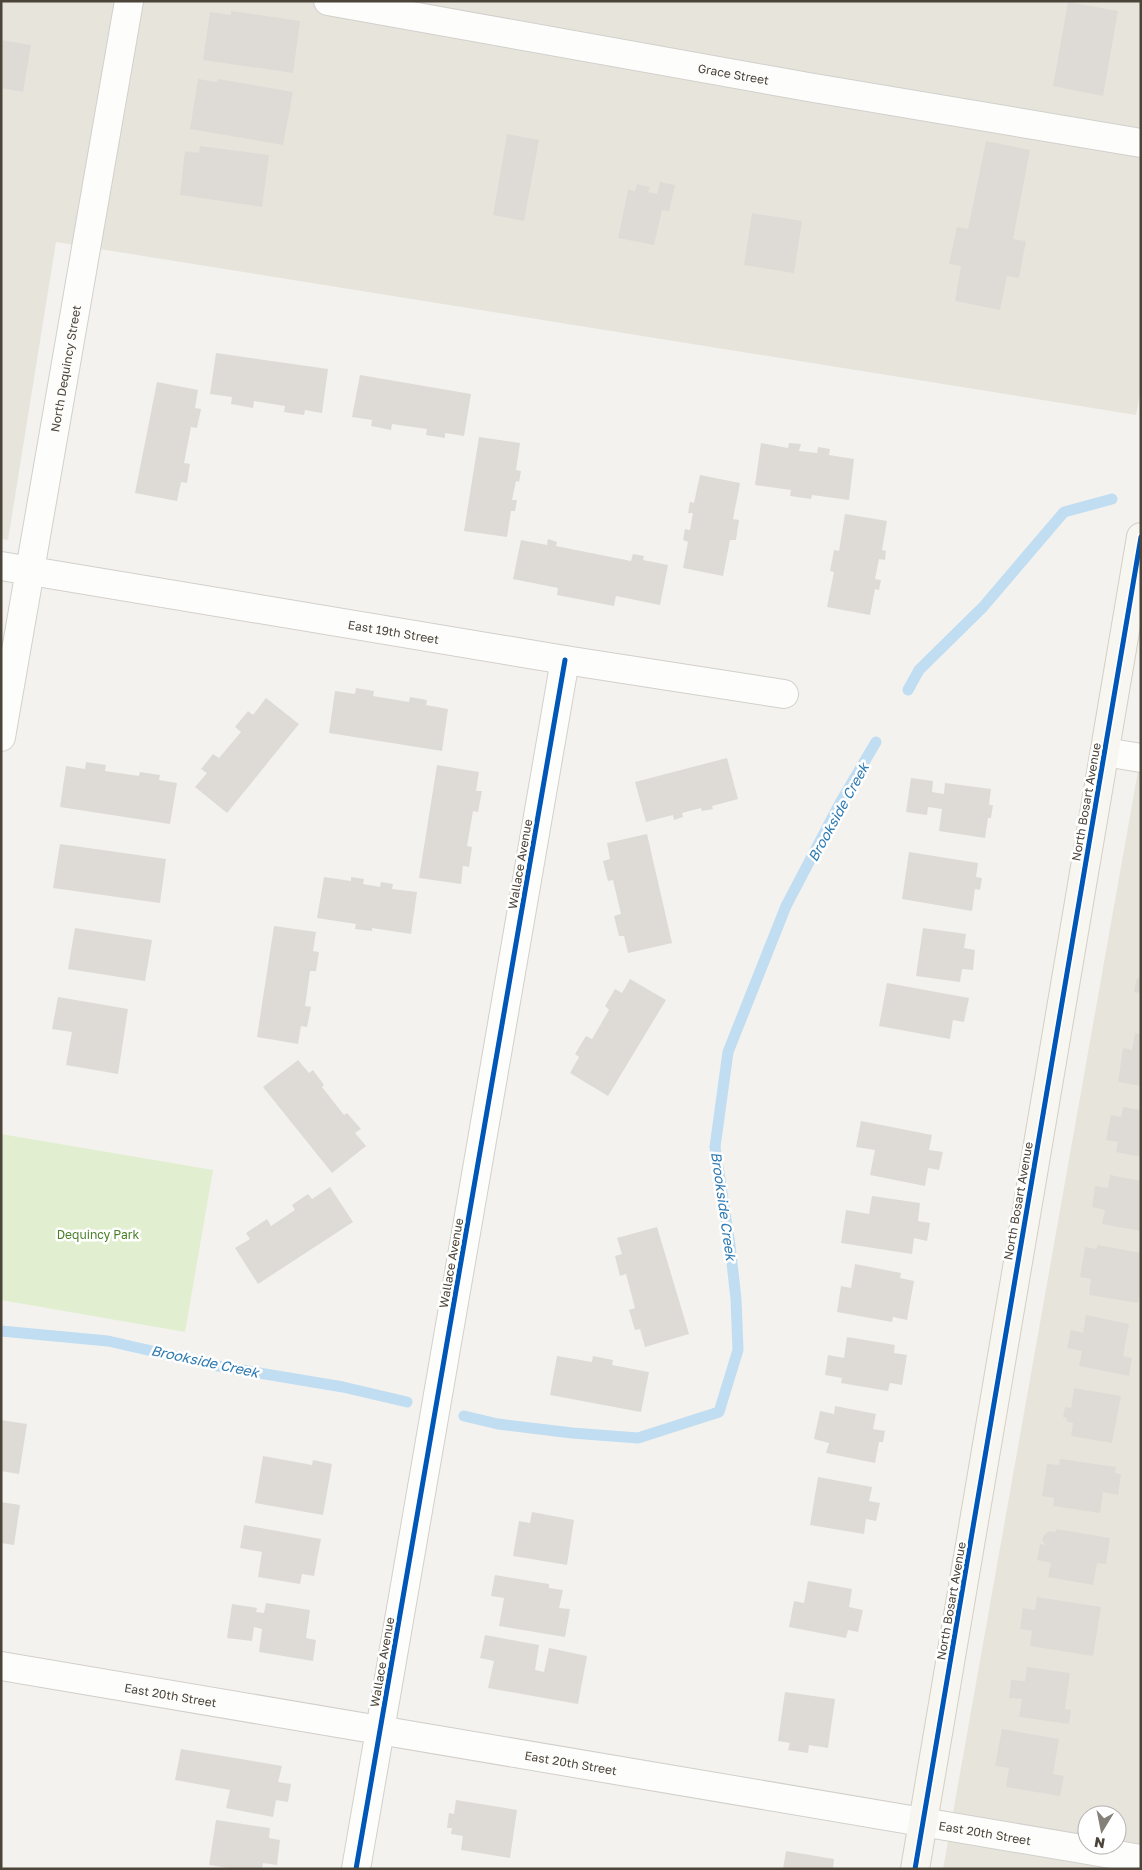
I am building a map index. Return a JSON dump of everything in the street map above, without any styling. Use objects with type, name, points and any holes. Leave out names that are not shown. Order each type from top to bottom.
[{"type":"street","name":"North Dequincy Street","points":[[1,737],[129,1]]},
{"type":"street","name":"Grace Street","points":[[328,1],[808,87],[1141,143]]},
{"type":"street","name":"North Bosart Avenue","points":[[915,1869],[1141,537]]},
{"type":"street","name":"East 19th Street","points":[[1,566],[565,660],[784,694]]},
{"type":"street","name":"Wallace Avenue","points":[[356,1869],[565,660]]},
{"type":"street","points":[[1104,752],[1141,758]]},
{"type":"street","name":"East 20th Street","points":[[1,1666],[1141,1859]]},
{"type":"shaded area","points":[[1,1],[1141,1],[1141,388],[1136,415],[56,242],[8,540],[1,539]]},
{"type":"shaded area","points":[[1141,754],[1141,1869],[943,1869]]},
{"type":"green space","name":"Dequincy Park","points":[[1,1134],[213,1170],[185,1332],[1,1300]]},
{"type":"building","points":[[1068,2],[1118,11],[1103,96],[1053,86]]},
{"type":"building","points":[[231,11],[300,21],[293,73],[203,60],[210,12],[231,15]]},
{"type":"building","points":[[1,40],[31,45],[23,92],[1,88]]},
{"type":"building","points":[[198,79],[217,82],[218,79],[293,92],[283,145],[190,129]]},
{"type":"building","points":[[507,134],[539,140],[524,221],[493,215]]},
{"type":"building","points":[[986,141],[1030,150],[1013,239],[1026,241],[1019,278],[1007,276],[1000,310],[955,301],[961,266],[949,264],[957,227],[968,229]]},
{"type":"building","points":[[200,146],[269,155],[262,207],[180,195],[185,151],[199,153]]},
{"type":"building","points":[[660,182],[675,185],[669,211],[662,210],[654,245],[618,238],[628,190],[635,191],[637,184],[650,187],[648,192],[657,194]]},
{"type":"building","points":[[752,213],[802,221],[794,273],[744,265]]},
{"type":"building","points":[[216,353],[328,369],[322,413],[305,410],[304,415],[284,412],[285,406],[254,401],[253,408],[231,404],[232,397],[210,394]]},
{"type":"building","points":[[360,375],[471,394],[464,436],[445,433],[445,438],[426,435],[427,429],[392,424],[391,430],[371,426],[372,420],[352,417]]},
{"type":"building","points":[[157,382],[198,390],[195,408],[201,409],[197,428],[191,427],[184,463],[190,464],[187,483],[181,482],[177,501],[135,493]]},
{"type":"building","points":[[479,437],[520,443],[516,470],[521,471],[519,482],[516,481],[512,500],[517,500],[515,511],[511,511],[507,537],[464,531]]},
{"type":"building","points":[[761,443],[788,448],[789,443],[801,444],[799,451],[817,453],[818,447],[830,449],[829,455],[854,459],[849,500],[812,495],[811,499],[790,496],[791,490],[755,485]]},
{"type":"building","points":[[700,475],[740,483],[733,519],[739,520],[736,540],[730,540],[723,576],[683,568],[688,542],[683,540],[685,529],[690,530],[693,513],[688,513],[690,502],[694,503]]},
{"type":"building","points":[[845,514],[887,521],[882,550],[886,551],[885,560],[879,559],[875,579],[881,580],[879,590],[875,589],[870,615],[827,607],[834,572],[830,571],[834,550],[839,551]]},
{"type":"building","points":[[548,539],[557,542],[556,546],[631,561],[633,554],[644,556],[643,560],[668,565],[660,605],[616,596],[614,606],[557,595],[558,588],[513,579],[521,540],[547,545]]},
{"type":"building","points":[[356,688],[374,691],[373,696],[409,702],[410,697],[427,700],[426,705],[448,709],[442,751],[329,733],[335,691],[355,694]]},
{"type":"building","points":[[266,698],[299,724],[227,813],[195,787],[207,773],[201,769],[213,754],[219,758],[241,732],[235,727],[248,711],[253,715]]},
{"type":"building","points":[[727,758],[738,799],[712,806],[713,809],[702,811],[701,808],[682,813],[683,817],[674,820],[673,815],[646,822],[635,782]]},
{"type":"building","points":[[86,762],[106,765],[105,771],[139,776],[140,772],[160,775],[159,780],[177,783],[170,824],[60,807],[66,766],[85,769]]},
{"type":"building","points":[[437,765],[479,772],[476,791],[482,791],[478,812],[473,811],[467,846],[472,847],[469,867],[463,866],[461,884],[419,878]]},
{"type":"building","points":[[911,778],[933,781],[932,792],[944,794],[945,783],[991,789],[989,805],[993,805],[991,818],[988,818],[985,838],[939,831],[942,809],[928,807],[927,815],[906,812]]},
{"type":"building","points":[[647,834],[672,943],[628,953],[624,936],[619,936],[614,916],[621,914],[613,880],[608,881],[603,861],[610,859],[607,843]]},
{"type":"building","points":[[60,844],[166,859],[160,903],[53,888]]},
{"type":"building","points":[[909,852],[978,863],[976,877],[982,878],[980,890],[975,889],[972,911],[902,899]]},
{"type":"building","points":[[324,877],[351,881],[351,877],[364,879],[363,884],[380,887],[381,882],[393,884],[392,889],[417,892],[411,934],[372,928],[372,931],[355,929],[356,924],[317,918]]},
{"type":"building","points":[[274,926],[316,932],[313,951],[319,952],[316,971],[310,971],[305,1006],[311,1007],[307,1027],[301,1026],[298,1044],[257,1037]]},
{"type":"building","points":[[75,928],[152,940],[145,981],[68,969]]},
{"type":"building","points":[[923,928],[966,934],[964,948],[975,950],[973,970],[962,969],[960,982],[916,976]]},
{"type":"building","points":[[1137,978],[1141,979],[1141,993],[1134,992]]},
{"type":"building","points":[[630,979],[666,1000],[608,1096],[570,1073],[579,1057],[575,1054],[586,1036],[592,1039],[609,1010],[605,1006],[615,989],[622,993]]},
{"type":"building","points":[[887,983],[969,998],[964,1022],[953,1020],[950,1039],[879,1026]]},
{"type":"building","points":[[58,997],[128,1009],[118,1074],[66,1065],[72,1032],[52,1029]]},
{"type":"building","points":[[1135,1033],[1141,1034],[1141,1086],[1118,1082],[1123,1048],[1132,1050]]},
{"type":"building","points":[[298,1060],[309,1073],[313,1070],[324,1085],[322,1087],[344,1115],[347,1113],[361,1129],[355,1133],[366,1146],[332,1173],[263,1087]]},
{"type":"building","points":[[1123,1107],[1141,1110],[1141,1157],[1116,1152],[1118,1142],[1106,1140],[1111,1115],[1121,1117]]},
{"type":"building","points":[[861,1121],[932,1135],[929,1150],[943,1152],[939,1170],[928,1168],[925,1186],[870,1175],[875,1150],[856,1147]]},
{"type":"building","points":[[1110,1175],[1141,1181],[1141,1231],[1102,1224],[1105,1210],[1092,1207],[1095,1186],[1108,1188]]},
{"type":"building","points":[[330,1187],[353,1222],[258,1284],[235,1248],[250,1239],[246,1233],[267,1219],[271,1226],[295,1210],[292,1205],[308,1194],[312,1199]]},
{"type":"building","points":[[872,1196],[920,1203],[918,1221],[930,1223],[927,1241],[914,1238],[912,1254],[841,1243],[846,1210],[869,1214]]},
{"type":"building","points":[[657,1227],[689,1334],[645,1347],[640,1329],[635,1330],[629,1310],[635,1308],[626,1274],[620,1276],[615,1256],[622,1254],[617,1238]]},
{"type":"building","points":[[1097,1245],[1141,1253],[1141,1283],[1138,1303],[1089,1295],[1091,1279],[1080,1277],[1085,1247],[1097,1249]]},
{"type":"building","points":[[855,1264],[901,1273],[900,1278],[914,1281],[907,1320],[893,1317],[892,1322],[837,1312],[841,1286],[851,1288]]},
{"type":"building","points":[[1086,1315],[1129,1324],[1123,1356],[1132,1358],[1129,1376],[1079,1366],[1082,1351],[1067,1348],[1071,1330],[1083,1333]]},
{"type":"building","points":[[847,1337],[895,1345],[894,1353],[907,1355],[902,1385],[890,1383],[888,1391],[841,1383],[842,1378],[825,1375],[828,1355],[844,1358]]},
{"type":"building","points":[[557,1356],[592,1362],[593,1356],[613,1360],[612,1365],[649,1372],[641,1412],[550,1395]]},
{"type":"building","points":[[1074,1388],[1121,1396],[1112,1443],[1071,1436],[1073,1423],[1066,1421],[1067,1418],[1063,1417],[1065,1407],[1071,1408]]},
{"type":"building","points":[[835,1406],[876,1414],[873,1429],[885,1431],[883,1442],[879,1442],[875,1463],[826,1453],[829,1443],[814,1439],[820,1411],[834,1414]]},
{"type":"building","points":[[1,1420],[27,1424],[19,1474],[1,1471]]},
{"type":"building","points":[[263,1456],[312,1465],[313,1460],[332,1464],[323,1515],[255,1503]]},
{"type":"building","points":[[1060,1459],[1116,1467],[1115,1473],[1121,1474],[1118,1495],[1103,1492],[1100,1513],[1053,1506],[1054,1498],[1042,1496],[1047,1464],[1059,1465]]},
{"type":"building","points":[[818,1477],[872,1487],[869,1501],[880,1503],[876,1521],[866,1519],[864,1534],[810,1525]]},
{"type":"building","points":[[1,1502],[20,1505],[14,1545],[1,1543]]},
{"type":"building","points":[[532,1512],[574,1520],[567,1565],[513,1556],[519,1521],[530,1523]]},
{"type":"building","points":[[244,1525],[321,1539],[314,1576],[302,1574],[300,1584],[258,1577],[262,1552],[240,1548]]},
{"type":"building","points":[[1056,1529],[1110,1538],[1106,1564],[1097,1563],[1093,1585],[1048,1577],[1051,1563],[1037,1560],[1040,1544],[1045,1545],[1042,1540],[1044,1535],[1049,1531],[1056,1532]]},
{"type":"building","points":[[495,1575],[549,1584],[549,1588],[563,1590],[559,1608],[570,1609],[565,1637],[499,1626],[504,1598],[491,1596]]},
{"type":"building","points":[[808,1581],[852,1589],[849,1607],[863,1610],[858,1632],[848,1630],[846,1638],[789,1627],[794,1601],[804,1603]]},
{"type":"building","points":[[1037,1597],[1101,1607],[1093,1656],[1030,1646],[1032,1631],[1020,1629],[1023,1608],[1035,1610]]},
{"type":"building","points":[[266,1603],[310,1610],[306,1638],[316,1640],[313,1661],[259,1652],[262,1629],[254,1627],[252,1641],[227,1638],[232,1604],[257,1608],[256,1612],[264,1613]]},
{"type":"building","points":[[485,1635],[539,1645],[535,1670],[544,1672],[549,1648],[587,1656],[578,1704],[488,1688],[494,1661],[480,1658]]},
{"type":"building","points":[[1027,1667],[1070,1673],[1065,1709],[1071,1710],[1069,1724],[1019,1717],[1022,1699],[1009,1698],[1011,1680],[1025,1681]]},
{"type":"building","points":[[785,1692],[835,1699],[828,1748],[809,1745],[808,1753],[788,1750],[790,1743],[778,1741]]},
{"type":"building","points":[[1002,1729],[1059,1739],[1053,1774],[1064,1776],[1060,1796],[1006,1787],[1009,1768],[995,1766]]},
{"type":"building","points":[[181,1749],[282,1766],[278,1782],[291,1784],[288,1802],[276,1800],[273,1817],[226,1808],[230,1790],[175,1780]]},
{"type":"building","points":[[456,1800],[517,1810],[510,1858],[461,1850],[463,1836],[451,1834],[452,1828],[447,1828],[449,1813],[454,1814]]},
{"type":"building","points":[[216,1820],[270,1828],[269,1838],[280,1840],[277,1865],[263,1863],[262,1869],[236,1869],[209,1865]]},
{"type":"building","points":[[786,1851],[834,1859],[833,1869],[783,1869]]},
{"type":"waterway","name":"Brookside Creek","points":[[908,690],[919,670],[983,607],[1064,512],[1112,499]]},
{"type":"waterway","name":"Brookside Creek","points":[[464,1416],[498,1424],[572,1433],[638,1438],[719,1412],[738,1350],[736,1299],[730,1245],[715,1147],[728,1052],[786,906],[840,803],[876,742]]},
{"type":"waterway","name":"Brookside Creek","points":[[1,1331],[108,1341],[218,1366],[343,1387],[407,1402]]},
{"type":"cycle path","points":[[915,1869],[1141,537]]},
{"type":"cycle path","points":[[356,1869],[565,660]]}]
